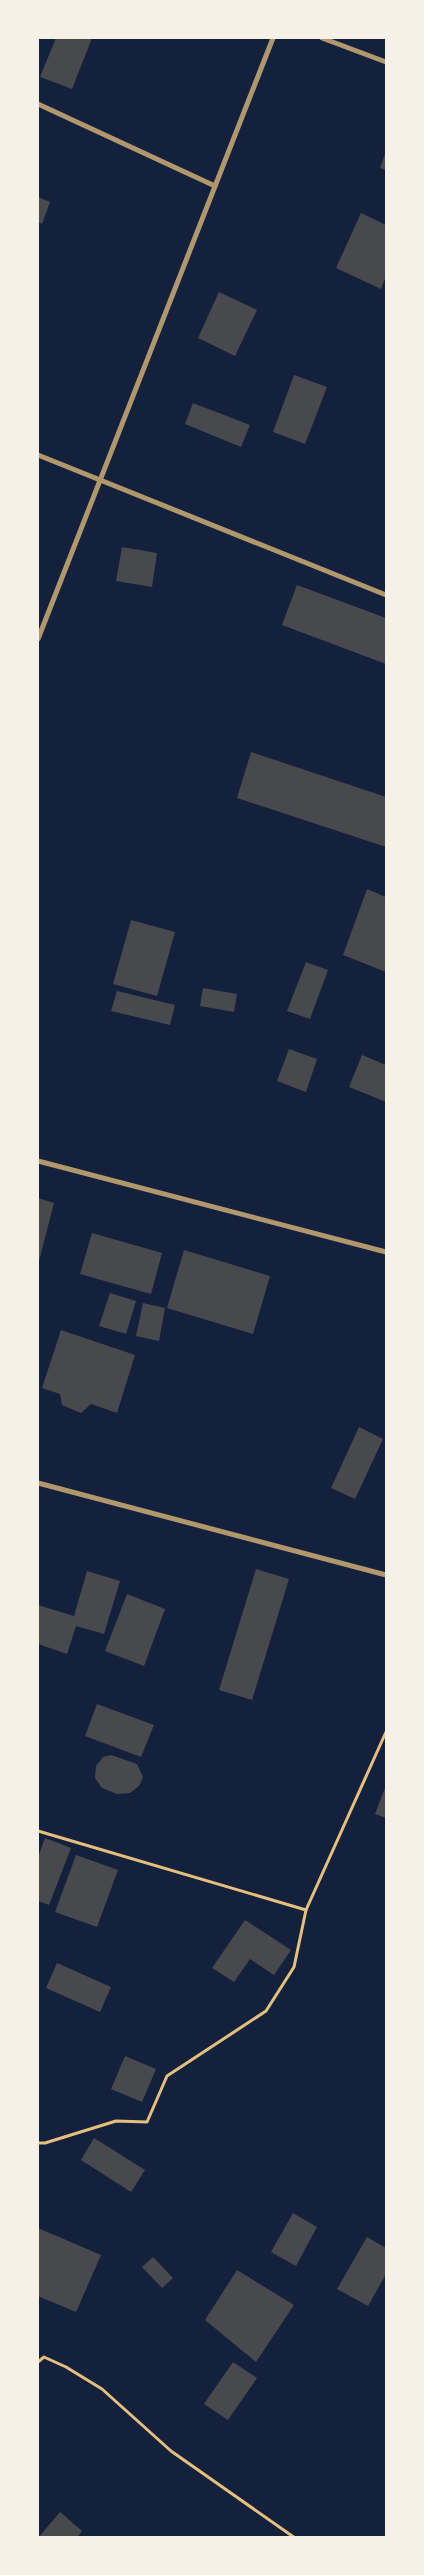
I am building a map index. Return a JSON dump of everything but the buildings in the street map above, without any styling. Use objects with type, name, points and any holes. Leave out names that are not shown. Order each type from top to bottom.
[{"type":"street","points":[[38,640],[273,38]]},
{"type":"street","points":[[322,38],[386,62]]},
{"type":"street","points":[[38,104],[215,186]]},
{"type":"street","points":[[38,455],[386,595]]},
{"type":"street","points":[[38,1161],[386,1252]]},
{"type":"street","points":[[38,1482],[386,1575]]},
{"type":"path","points":[[38,2143],[45,2143],[116,2121],[147,2122],[167,2076],[266,2011],[294,1967],[306,1910],[386,1732]]},
{"type":"path","points":[[38,1832],[306,1910]]},
{"type":"path","points":[[38,2362],[44,2357],[66,2367],[102,2389],[171,2451],[295,2538]]}]
